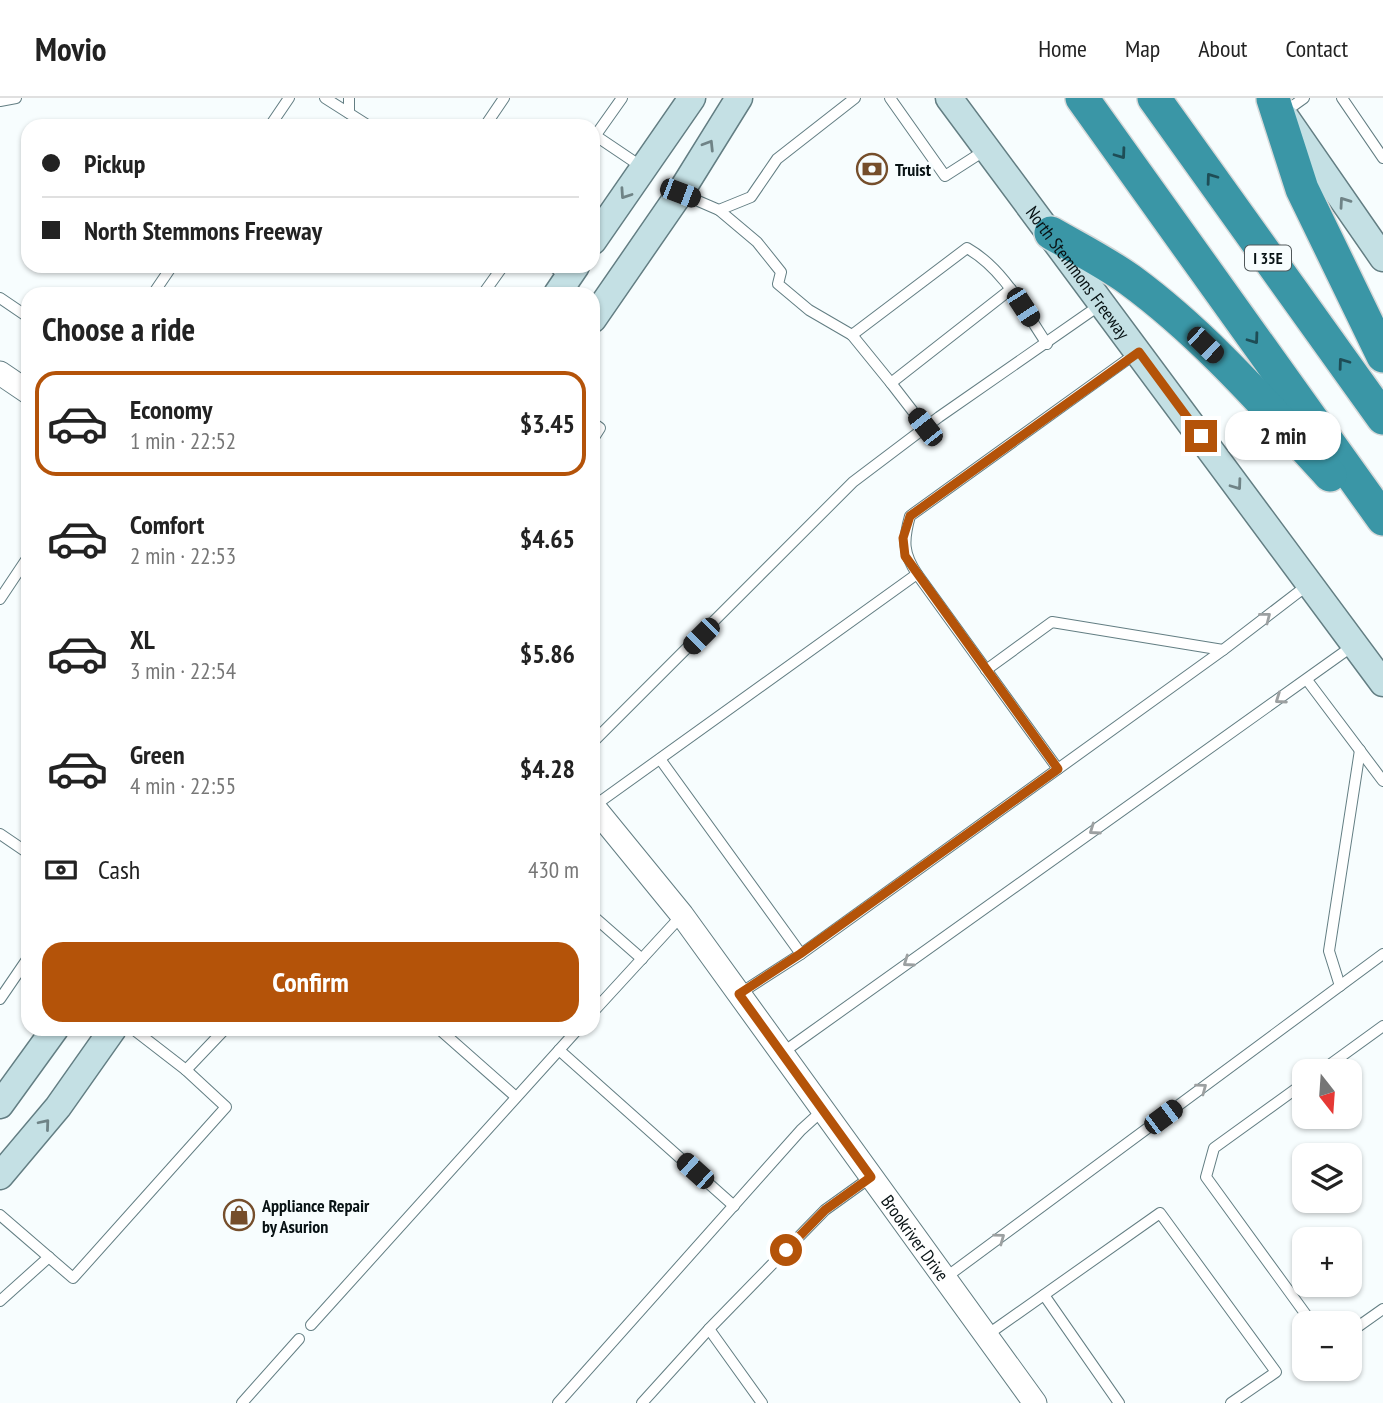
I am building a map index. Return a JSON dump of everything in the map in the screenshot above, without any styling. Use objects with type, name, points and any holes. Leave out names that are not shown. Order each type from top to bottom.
[{"type":"highway","points":[[1082,98],[1383,519]]},
{"type":"highway","name":"I 35E","points":[[1154,98],[1383,418]]},
{"type":"highway","points":[[1283,102],[1302,189],[1383,356]]},
{"type":"highway","points":[[1051,233],[1129,279],[1186,328],[1241,380],[1383,532]]},
{"type":"main road","points":[[600,231],[692,98]]},
{"type":"main road","points":[[600,309],[680,193],[739,98]]},
{"type":"main road","name":"North Stemmons Freeway","points":[[949,98],[1383,683]]},
{"type":"main road","points":[[1283,102],[1383,258]]},
{"type":"main road","points":[[643,167],[680,193]]},
{"type":"main road","points":[[0,1105],[50,1036]]},
{"type":"main road","points":[[0,1175],[58,1107],[108,1036]]},
{"type":"street","points":[[0,373],[21,387]]},
{"type":"street","name":"Brookriver Drive","points":[[600,815],[682,915],[1035,1403]]},
{"type":"lane","points":[[0,101],[16,98]]},
{"type":"lane","points":[[275,119],[289,98]]},
{"type":"lane","points":[[325,98],[358,119]]},
{"type":"lane","points":[[349,98],[349,113]]},
{"type":"lane","points":[[490,119],[504,98]]},
{"type":"lane","points":[[600,129],[622,98]]},
{"type":"lane","points":[[719,210],[751,197],[777,159],[855,98]]},
{"type":"lane","points":[[890,98],[945,176],[988,149]]},
{"type":"lane","points":[[1342,98],[1383,158]]},
{"type":"lane","points":[[600,142],[643,167]]},
{"type":"lane","points":[[680,193],[719,210],[757,242],[781,272],[778,284],[809,310],[852,335],[925,427]]},
{"type":"lane","points":[[852,335],[967,248],[985,258],[1011,289],[1047,345]]},
{"type":"lane","points":[[891,383],[1011,289]]},
{"type":"lane","points":[[0,298],[21,312]]},
{"type":"lane","points":[[600,735],[853,482],[925,427],[1047,345],[1103,303]]},
{"type":"lane","points":[[1058,769],[917,574],[905,556],[903,538],[910,516],[1139,352]]},
{"type":"lane","points":[[0,599],[21,568]]},
{"type":"lane","points":[[600,801],[917,574]]},
{"type":"lane","points":[[739,994],[800,954],[1058,769],[1223,650],[1309,584]]},
{"type":"lane","points":[[986,670],[1052,622],[1223,650]]},
{"type":"lane","points":[[782,1053],[1355,645]]},
{"type":"lane","points":[[1307,680],[1383,781]]},
{"type":"lane","points":[[1340,986],[1328,951],[1360,750]]},
{"type":"lane","points":[[660,759],[800,954]]},
{"type":"lane","points":[[0,834],[21,848]]},
{"type":"lane","points":[[600,1004],[682,915]]},
{"type":"lane","points":[[600,922],[642,959]]},
{"type":"lane","points":[[945,1279],[1383,954]]},
{"type":"lane","points":[[0,999],[21,968]]},
{"type":"lane","points":[[1338,1059],[1383,1027]]},
{"type":"lane","points":[[0,1215],[73,1278],[226,1107],[186,1070],[142,1036]]},
{"type":"lane","points":[[186,1070],[218,1036]]},
{"type":"lane","points":[[447,1036],[516,1097]]},
{"type":"lane","points":[[311,1325],[572,1036]]},
{"type":"lane","points":[[559,1050],[734,1206]]},
{"type":"lane","points":[[1292,1092],[1214,1148],[1206,1177],[1303,1311]]},
{"type":"lane","points":[[558,1403],[801,1130],[823,1110]]},
{"type":"lane","points":[[642,1403],[709,1329],[825,1210],[871,1177]]},
{"type":"lane","points":[[986,1336],[1160,1213],[1276,1373],[1231,1403]]},
{"type":"lane","points":[[0,1301],[49,1257]]},
{"type":"lane","points":[[1044,1295],[1119,1403]]},
{"type":"lane","points":[[1362,1324],[1383,1309]]},
{"type":"lane","points":[[709,1329],[762,1403]]},
{"type":"lane","points":[[242,1403],[299,1339]]},
{"type":"place","name":"Truist","points":[[872,169]]},
{"type":"place","name":"Appliance Repair by Asurion","points":[[239,1215]]},
{"type":"route","points":[[786,1250],[825,1210],[871,1177],[739,994],[800,954],[1058,769],[905,556],[903,538],[910,516],[1139,352],[1201,436]]}]
